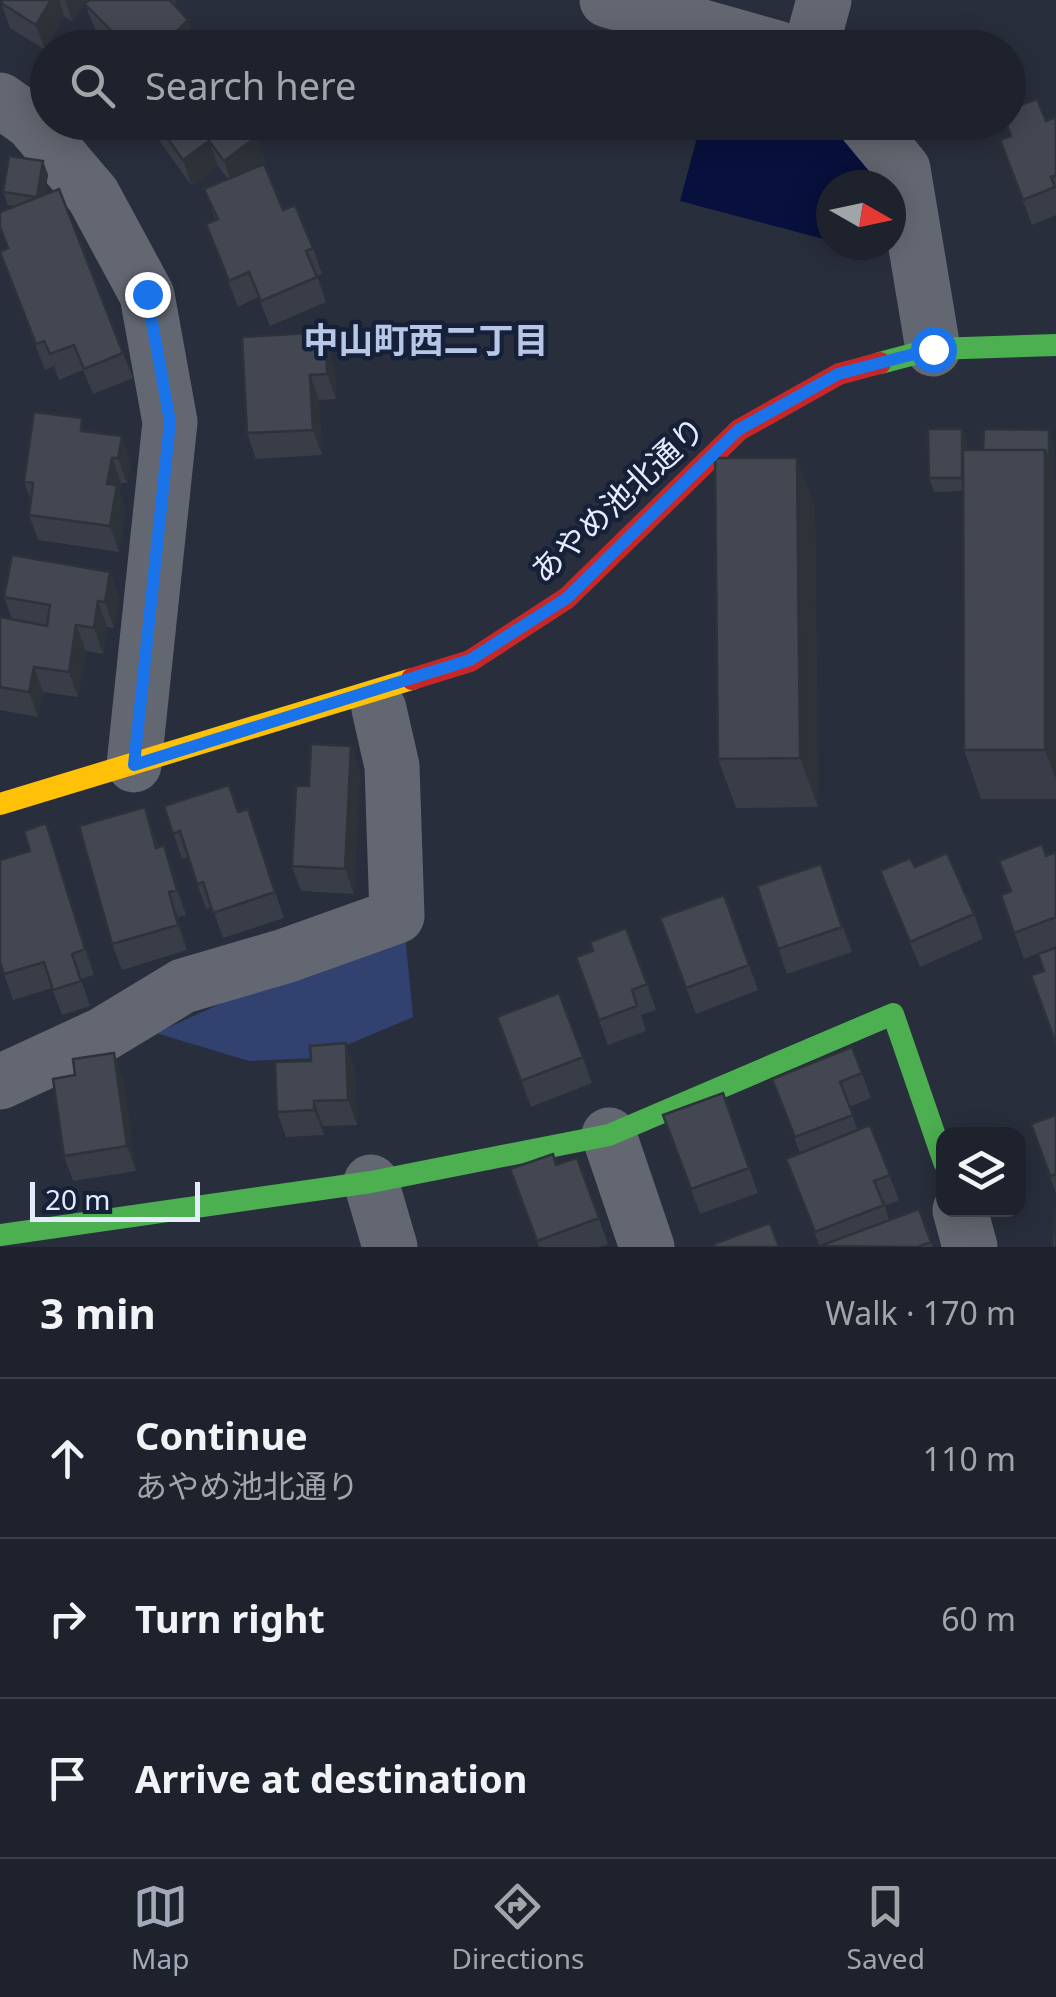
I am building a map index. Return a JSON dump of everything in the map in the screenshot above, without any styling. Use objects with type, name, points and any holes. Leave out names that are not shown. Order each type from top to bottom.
[{"type":"street","points":[[607,0],[713,30]]},
{"type":"street","points":[[816,30],[824,0]]},
{"type":"street","points":[[0,100],[30,121]]},
{"type":"street","points":[[47,140],[93,195],[147,294],[170,422],[134,765]]},
{"type":"street","points":[[879,140],[902,168],[933,349]]},
{"type":"street","name":"あやめ池北通り","points":[[0,804],[470,660],[567,598],[738,430],[838,374],[933,349],[1056,345]]},
{"type":"street","points":[[0,1082],[102,1035],[182,986],[285,956],[397,916],[392,766],[379,709]]},
{"type":"street","points":[[0,1235],[109,1233],[609,1135],[893,1014],[936,1139]]},
{"type":"street","points":[[609,1135],[646,1247]]},
{"type":"street","points":[[371,1182],[390,1247]]},
{"type":"street","points":[[962,1217],[970,1247]]},
{"type":"shaded area","points":[[696,140],[850,140],[869,170],[816,170],[816,237],[680,201]]},
{"type":"shaded area","points":[[404,924],[413,1017],[316,1058],[249,1061],[156,1033],[335,952]]},
{"type":"building","points":[[51,0],[36,25],[1,3]]},
{"type":"building","points":[[89,0],[170,0],[188,20],[178,30],[110,30],[85,4]]},
{"type":"building","points":[[1037,99],[1046,121],[1056,119],[1056,175],[1051,177],[1055,187],[1023,200],[1000,140],[1026,140],[1026,103]]},
{"type":"building","points":[[169,140],[252,140],[224,161],[209,141],[183,160]]},
{"type":"building","points":[[9,156],[43,161],[37,197],[3,192]]},
{"type":"building","points":[[264,164],[283,210],[295,205],[313,248],[306,251],[317,277],[261,301],[249,272],[229,281],[206,224],[218,219],[204,189]]},
{"type":"building","points":[[59,189],[123,353],[84,369],[74,345],[50,354],[44,341],[36,344],[0,252],[8,248],[0,227],[0,212]]},
{"type":"building","points":[[313,333],[313,343],[326,342],[327,374],[310,375],[313,430],[247,433],[242,337]]},
{"type":"building","points":[[34,412],[82,418],[81,431],[122,436],[107,484],[117,485],[110,526],[29,515],[33,483],[24,481]]},
{"type":"building","points":[[928,429],[962,429],[962,478],[929,478]]},
{"type":"building","points":[[984,429],[1049,430],[1049,461],[1045,450],[983,450]]},
{"type":"building","points":[[963,450],[1045,450],[1045,750],[964,750]]},
{"type":"building","points":[[715,458],[797,458],[800,758],[718,759]]},
{"type":"building","points":[[12,555],[110,572],[105,602],[98,601],[94,628],[76,625],[69,672],[34,667],[29,692],[0,687],[0,617],[47,626],[50,605],[4,597]]},
{"type":"building","points":[[311,744],[351,746],[345,869],[292,866],[296,786],[309,786]]},
{"type":"building","points":[[229,785],[238,812],[248,809],[275,892],[213,913],[203,882],[197,884],[180,831],[173,834],[164,806]]},
{"type":"building","points":[[145,807],[156,848],[164,845],[177,890],[169,892],[178,925],[112,944],[79,826]]},
{"type":"building","points":[[46,823],[85,949],[72,954],[81,981],[53,990],[44,962],[4,974],[0,962],[0,860],[30,851],[24,831]]},
{"type":"building","points":[[1042,844],[1046,856],[1056,852],[1056,917],[1014,933],[1001,895],[1011,891],[999,861]]},
{"type":"building","points":[[947,853],[974,914],[910,942],[880,871],[910,858],[915,867]]},
{"type":"building","points":[[821,864],[842,927],[778,949],[757,886]]},
{"type":"building","points":[[724,895],[749,965],[686,988],[660,918]]},
{"type":"building","points":[[626,928],[647,984],[632,990],[637,1006],[599,1020],[576,957],[593,951],[590,942]]},
{"type":"building","points":[[1056,948],[1056,1044],[1031,975],[1044,971],[1038,954]]},
{"type":"building","points":[[559,993],[583,1057],[521,1081],[497,1017]]},
{"type":"building","points":[[346,1043],[348,1100],[314,1101],[314,1110],[277,1112],[275,1062],[311,1061],[310,1046]]},
{"type":"building","points":[[852,1047],[862,1073],[840,1082],[853,1115],[795,1137],[772,1079]]},
{"type":"building","points":[[114,1053],[127,1146],[64,1156],[53,1079],[75,1075],[73,1059]]},
{"type":"building","points":[[723,1093],[749,1168],[691,1189],[663,1115]]},
{"type":"building","points":[[1056,1115],[1056,1174],[1050,1176],[1031,1124]]},
{"type":"building","points":[[870,1125],[890,1175],[874,1181],[884,1205],[815,1232],[786,1159]]},
{"type":"building","points":[[553,1154],[556,1165],[577,1158],[599,1218],[537,1241],[510,1169]]},
{"type":"building","points":[[1056,1207],[1056,1247],[1052,1247]]},
{"type":"building","points":[[919,1209],[931,1242],[918,1247],[820,1246]]},
{"type":"building","points":[[770,1223],[779,1247],[715,1247],[714,1244]]},
{"type":"traffic: fast","points":[[880,363],[933,349],[1056,345]]},
{"type":"traffic: fast","points":[[0,1235],[371,1182],[609,1135],[893,1014],[936,1139]]},
{"type":"traffic: slow","points":[[0,804],[412,679]]},
{"type":"traffic: jam","points":[[412,679],[470,661],[567,598],[739,430],[839,374],[880,363]]},
{"type":"district","name":"中山町西二丁目","points":[[426,341]]},
{"type":"route","points":[[147,294],[170,422],[134,765],[470,660],[567,598],[738,430],[838,374],[933,349]]}]
